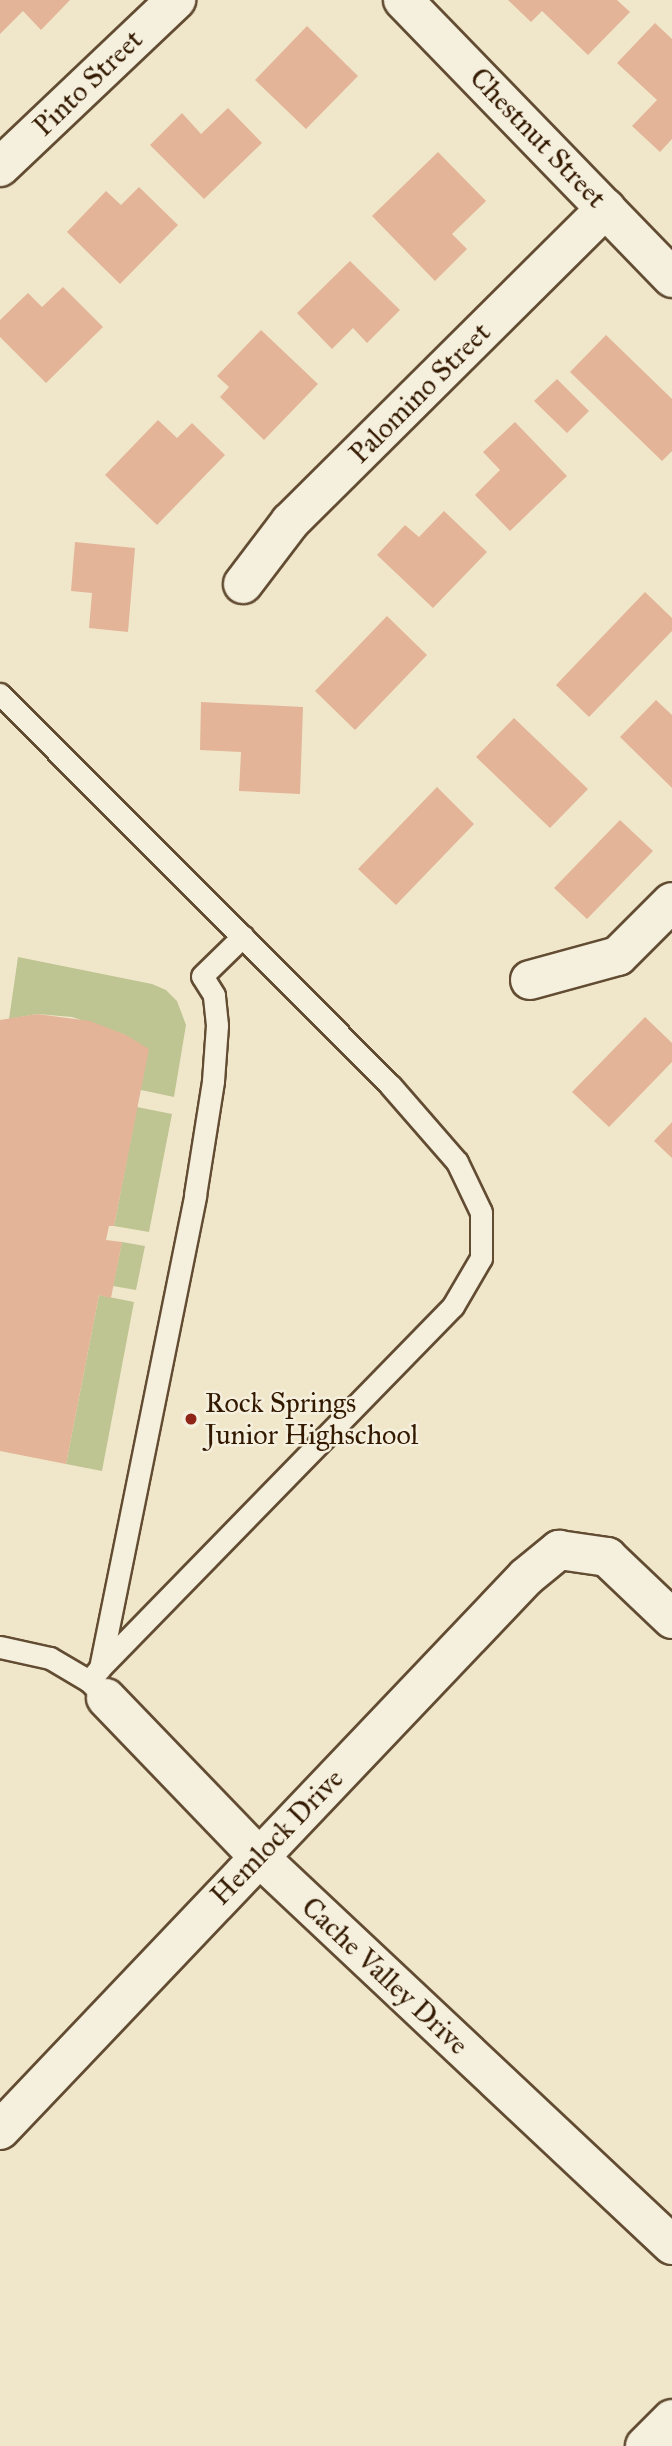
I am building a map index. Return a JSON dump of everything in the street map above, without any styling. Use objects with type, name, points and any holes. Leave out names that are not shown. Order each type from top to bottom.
[{"type":"street","name":"Pinto Street","points":[[0,167],[176,0]]},
{"type":"street","name":"Chestnut Street","points":[[403,0],[672,278]]},
{"type":"street","name":"Palomino Street","points":[[243,584],[290,522],[606,208]]},
{"type":"street","points":[[530,981],[618,956],[672,902]]},
{"type":"street","name":"Hemlock Drive","points":[[0,2130],[526,1577],[559,1550],[607,1557],[672,1619]]},
{"type":"street","name":"Cache Valley Drive","points":[[98,1682],[258,1857],[672,2245]]},
{"type":"street","points":[[645,2446],[672,2419]]},
{"type":"lane","points":[[0,694],[390,1084],[457,1162],[481,1212],[481,1258],[453,1307],[98,1682]]},
{"type":"lane","points":[[98,1682],[195,1195],[209,1105],[216,1025],[214,995],[202,976],[243,936]]},
{"type":"lane","points":[[0,1647],[50,1658],[98,1682]]},
{"type":"green space","points":[[18,957],[152,984],[166,990],[177,1001],[186,1025],[174,1097],[141,1090],[126,1035],[72,1017],[37,1014],[9,1019]]},
{"type":"green space","points":[[137,1107],[172,1114],[149,1232],[114,1226]]},
{"type":"green space","points":[[122,1242],[145,1246],[136,1290],[113,1286]]},
{"type":"green space","points":[[99,1295],[134,1302],[102,1471],[66,1464]]},
{"type":"building","points":[[0,0],[70,0],[41,30],[23,11],[0,34]]},
{"type":"building","points":[[508,0],[617,0],[630,12],[588,55],[542,11],[531,22]]},
{"type":"building","points":[[655,23],[672,39],[672,139],[660,152],[632,126],[657,100],[617,63]]},
{"type":"building","points":[[307,26],[358,76],[306,129],[255,80]]},
{"type":"building","points":[[228,108],[262,143],[204,199],[150,145],[182,113],[201,134]]},
{"type":"building","points":[[438,152],[486,201],[452,234],[467,249],[435,281],[372,216]]},
{"type":"building","points":[[139,187],[178,225],[120,284],[67,232],[106,191],[121,205]]},
{"type":"building","points":[[350,261],[400,310],[367,343],[353,328],[332,349],[297,313]]},
{"type":"building","points":[[63,287],[103,327],[46,383],[0,337],[0,320],[28,293],[42,307]]},
{"type":"building","points":[[261,330],[318,384],[264,440],[220,397],[229,387],[217,376]]},
{"type":"building","points":[[606,335],[672,399],[672,451],[662,461],[570,372]]},
{"type":"building","points":[[557,379],[589,411],[567,433],[534,401]]},
{"type":"building","points":[[158,420],[177,438],[192,423],[225,455],[157,525],[105,475]]},
{"type":"building","points":[[515,422],[567,476],[510,531],[475,495],[500,470],[483,452]]},
{"type":"building","points":[[444,511],[487,552],[433,608],[377,555],[405,525],[419,537]]},
{"type":"building","points":[[75,542],[135,548],[128,632],[89,628],[92,593],[71,591]]},
{"type":"building","points":[[645,592],[672,618],[672,631],[589,717],[556,685]]},
{"type":"building","points":[[387,616],[427,655],[355,730],[315,691]]},
{"type":"building","points":[[656,700],[672,715],[672,788],[620,737]]},
{"type":"building","points":[[201,702],[303,707],[300,794],[239,791],[241,752],[200,750]]},
{"type":"building","points":[[514,718],[588,789],[550,828],[476,757]]},
{"type":"building","points":[[437,787],[474,824],[396,905],[358,869]]},
{"type":"building","points":[[620,820],[653,851],[587,919],[554,888]]},
{"type":"building","points":[[37,1014],[90,1021],[126,1035],[149,1049],[114,1226],[109,1226],[106,1240],[122,1242],[111,1298],[99,1295],[66,1464],[0,1451],[0,1020]]},
{"type":"building","points":[[645,1017],[672,1043],[672,1062],[609,1127],[572,1092]]},
{"type":"building","points":[[672,1122],[672,1158],[654,1141]]},
{"type":"place","name":"Rock Springs Junior Highschool","points":[[191,1419]]}]
